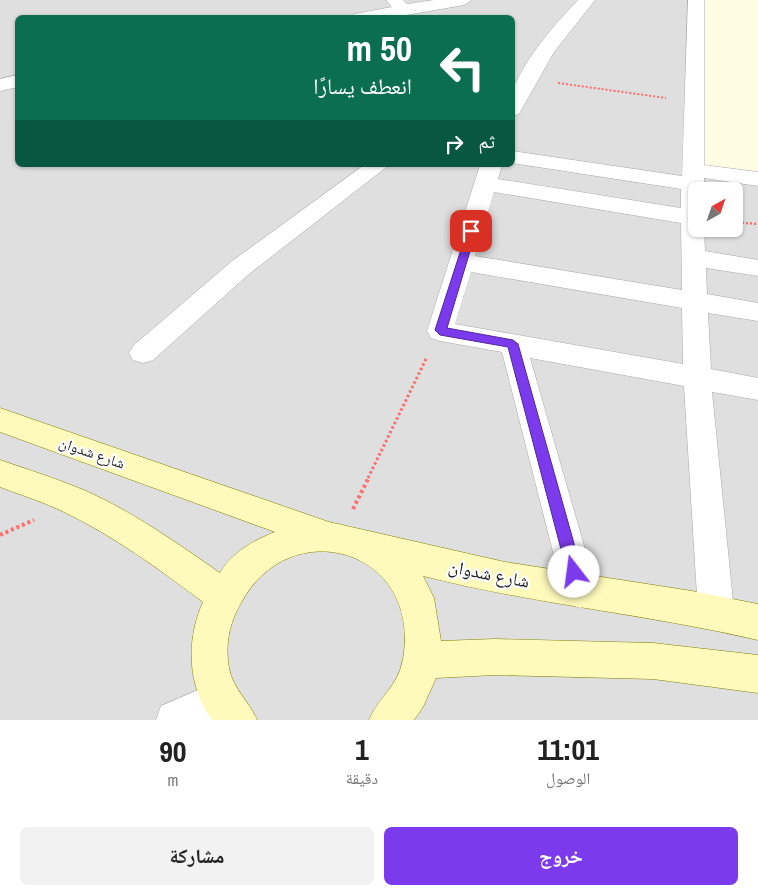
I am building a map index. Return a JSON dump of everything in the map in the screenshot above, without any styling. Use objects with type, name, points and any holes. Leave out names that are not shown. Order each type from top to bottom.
[{"type":"main road","name":"شارع شدوان","points":[[0,420],[345,539],[431,563],[580,591],[716,611],[758,622]]},
{"type":"main road","points":[[0,473],[74,502],[126,529],[178,562],[222,596]]},
{"type":"main road","points":[[229,709],[209,664],[210,629],[222,596],[244,567],[273,546],[306,536],[345,539],[395,565],[414,591],[424,624],[423,660],[410,694],[388,720]]},
{"type":"main road","points":[[423,660],[495,657],[653,660],[758,674]]},
{"type":"street","points":[[369,15],[399,5],[464,0]]},
{"type":"street","points":[[515,100],[520,82],[552,38],[587,0]]},
{"type":"street","points":[[692,182],[696,0]]},
{"type":"street","points":[[0,85],[15,82]]},
{"type":"street","points":[[515,157],[692,177],[758,180]]},
{"type":"street","points":[[143,354],[240,268],[375,167]]},
{"type":"street","points":[[688,216],[488,175],[440,330],[758,389]]},
{"type":"street","points":[[693,238],[697,378],[716,611]]},
{"type":"street","points":[[694,258],[758,268]]},
{"type":"street","points":[[462,262],[758,312]]},
{"type":"street","points":[[513,344],[580,591]]},
{"type":"street","points":[[175,720],[229,709]]},
{"type":"path","points":[[520,82],[694,102]]},
{"type":"path","points":[[743,223],[758,224]]},
{"type":"path","points":[[345,539],[440,330]]},
{"type":"shaded area","points":[[0,0],[758,0],[758,720],[0,720]]},
{"type":"shaded area","points":[[703,0],[758,0],[758,174],[704,167]]},
{"type":"route","points":[[471,231],[440,330],[513,344],[574,572]]}]
